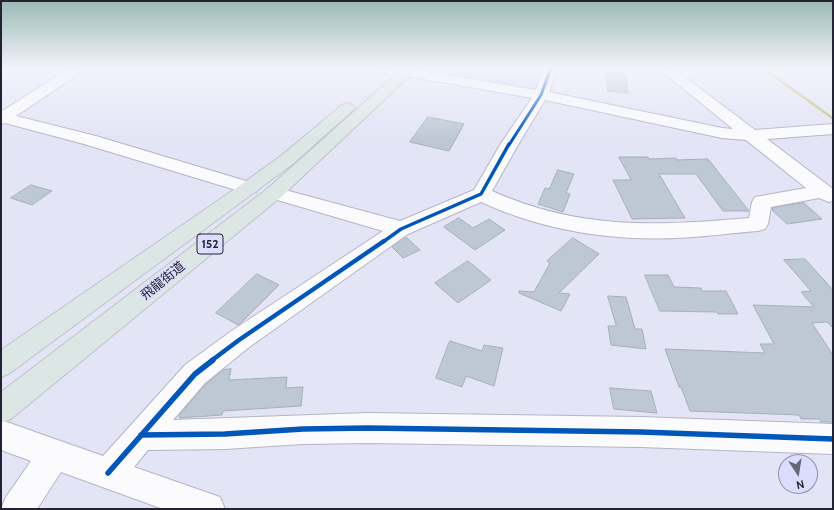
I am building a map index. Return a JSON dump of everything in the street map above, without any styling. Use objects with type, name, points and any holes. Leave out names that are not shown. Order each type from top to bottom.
[{"type":"highway","name":"飛龍街道","points":[[1,365],[249,188],[288,159],[369,92]]},
{"type":"highway","name":"飛龍街道","points":[[1,409],[274,193],[374,92]]},
{"type":"street","points":[[2,118],[42,92]]},
{"type":"street","points":[[523,92],[722,133],[749,135],[833,129]]},
{"type":"street","points":[[108,473],[195,374],[239,340],[401,229],[481,194],[542,92]]},
{"type":"street","points":[[695,92],[827,195]]},
{"type":"street","points":[[2,118],[90,140],[249,188]]},
{"type":"street","points":[[274,193],[401,229]]},
{"type":"street","points":[[481,194],[520,210],[559,221],[586,226],[627,230],[676,231],[758,224],[762,202],[827,195]]},
{"type":"street","points":[[140,435],[225,434],[303,429],[368,428],[641,432],[833,439]]},
{"type":"street","points":[[1,435],[208,509]]},
{"type":"street","points":[[18,509],[54,454]]},
{"type":"building","points":[[428,117],[464,124],[449,151],[410,142]]},
{"type":"building","points":[[619,157],[648,157],[649,159],[676,158],[677,160],[708,159],[749,211],[723,211],[696,174],[659,174],[685,218],[632,219],[613,180],[631,180]]},
{"type":"building","points":[[558,170],[574,174],[566,193],[570,194],[563,212],[538,204],[545,188],[549,189]]},
{"type":"building","points":[[31,185],[52,191],[32,205],[11,198]]},
{"type":"building","points":[[804,203],[822,219],[787,224],[772,210],[772,208]]},
{"type":"building","points":[[459,218],[473,228],[489,219],[505,230],[475,250],[444,227]]},
{"type":"building","points":[[406,237],[420,250],[403,258],[392,247]]},
{"type":"building","points":[[573,238],[599,254],[559,293],[570,294],[561,311],[519,293],[519,291],[534,292],[550,263],[547,261]]},
{"type":"building","points":[[805,259],[833,290],[833,328],[827,322],[812,323],[833,355],[833,422],[821,422],[820,419],[801,419],[799,415],[690,411],[681,387],[679,387],[665,349],[765,353],[760,344],[774,344],[753,305],[814,307],[801,292],[811,291],[784,260]]},
{"type":"building","points":[[468,261],[491,280],[458,303],[435,283]]},
{"type":"building","points":[[257,274],[279,285],[238,325],[216,313]]},
{"type":"building","points":[[645,275],[668,275],[674,287],[701,288],[702,291],[726,291],[738,314],[660,311]]},
{"type":"building","points":[[608,296],[626,297],[635,329],[642,329],[646,349],[611,345],[608,326],[616,326]]},
{"type":"building","points":[[450,341],[482,351],[484,345],[503,348],[494,386],[466,376],[462,387],[436,378]]},
{"type":"building","points":[[231,369],[229,380],[287,377],[286,388],[303,387],[301,406],[223,411],[222,415],[179,418],[180,414],[206,384],[223,370]]},
{"type":"building","points":[[610,388],[651,391],[657,413],[614,409]]},
{"type":"waterway","points":[[796,92],[833,119]]},
{"type":"cycle path","points":[[108,473],[195,374],[239,340],[401,229],[481,194],[542,92]]},
{"type":"cycle path","points":[[141,435],[225,434],[303,429],[368,428],[641,432],[833,439]]}]
